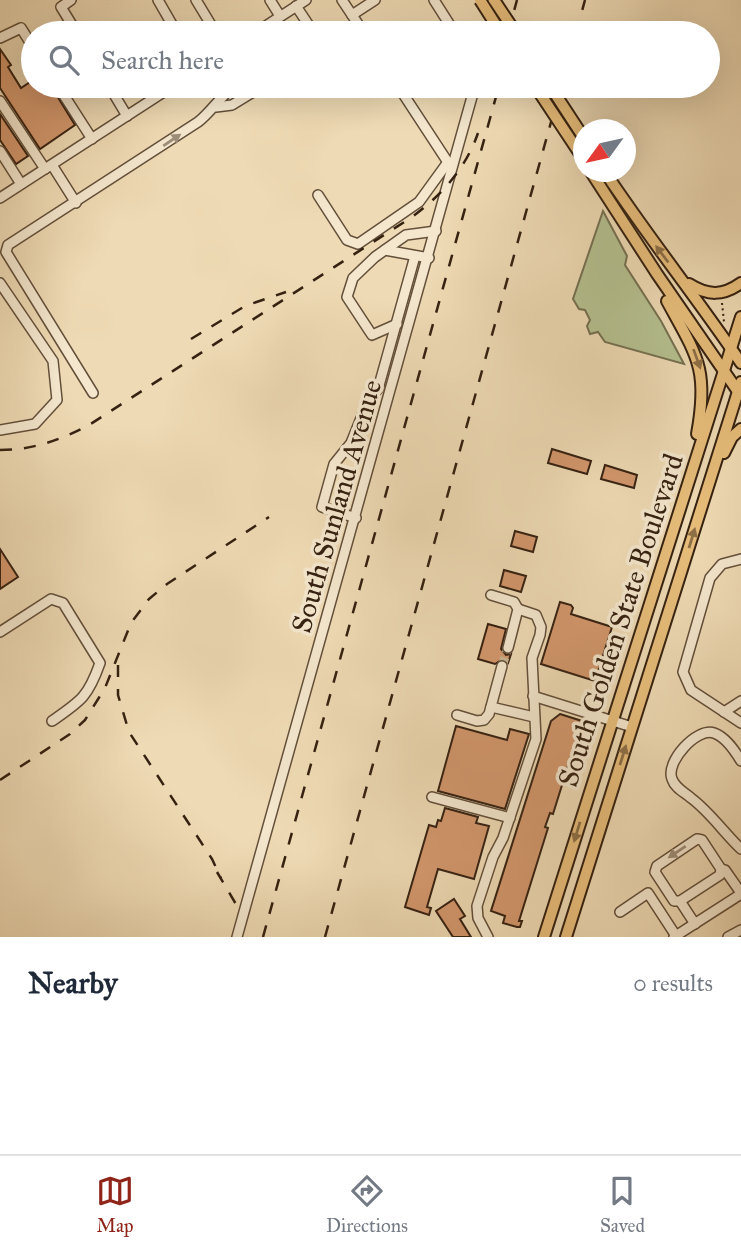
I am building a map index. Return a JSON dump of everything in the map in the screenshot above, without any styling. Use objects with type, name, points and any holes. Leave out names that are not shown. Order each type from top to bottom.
[{"type":"main road","points":[[480,0],[493,21]]},
{"type":"main road","points":[[496,0],[509,21]]},
{"type":"main road","points":[[543,98],[573,145]]},
{"type":"main road","points":[[558,98],[573,122]]},
{"type":"main road","points":[[598,182],[740,390]]},
{"type":"main road","points":[[612,182],[741,363]]},
{"type":"main road","points":[[631,234],[691,344],[701,369],[702,405],[690,474]]},
{"type":"main road","points":[[682,280],[699,290],[716,294],[741,283]]},
{"type":"main road","name":"South Golden State Boulevard","points":[[544,937],[741,317]]},
{"type":"main road","name":"South Golden State Boulevard","points":[[568,937],[740,390]]},
{"type":"main road","points":[[709,484],[732,437],[741,429]]},
{"type":"street","points":[[70,21],[61,7],[71,0]]},
{"type":"street","points":[[158,0],[170,21]]},
{"type":"street","points":[[195,0],[208,21]]},
{"type":"street","points":[[270,0],[281,16]]},
{"type":"street","points":[[274,21],[306,0]]},
{"type":"street","points":[[342,0],[356,21]]},
{"type":"street","points":[[352,15],[375,0]]},
{"type":"street","points":[[434,0],[447,21]]},
{"type":"street","points":[[492,21],[496,0]]},
{"type":"street","points":[[296,6],[306,21]]},
{"type":"street","points":[[0,38],[21,29]]},
{"type":"street","points":[[66,98],[92,139]]},
{"type":"street","points":[[116,98],[127,116]]},
{"type":"street","points":[[0,198],[155,98]]},
{"type":"street","points":[[93,393],[6,252],[8,245],[198,122],[216,107],[221,98]]},
{"type":"street","points":[[216,107],[232,105],[243,98]]},
{"type":"street","points":[[318,195],[347,240],[358,244],[419,202],[450,165],[406,98]]},
{"type":"street","name":"South Sunland Avenue","points":[[237,937],[429,258],[450,165],[471,98]]},
{"type":"street","points":[[0,101],[76,203]]},
{"type":"street","points":[[0,150],[21,184]]},
{"type":"street","points":[[397,324],[372,335],[347,297],[353,278],[362,267],[406,235],[436,232]]},
{"type":"street","points":[[385,250],[429,258]]},
{"type":"street","points":[[356,518],[322,507],[334,464],[351,443],[368,401],[378,389],[415,256]]},
{"type":"street","points":[[0,284],[53,361],[57,400],[35,424],[0,430]]},
{"type":"street","points":[[741,559],[722,564],[713,573],[683,667],[684,678],[691,690],[741,723]]},
{"type":"street","points":[[488,937],[478,918],[477,906],[536,739],[532,658],[541,626],[536,615],[518,609],[514,602],[491,595]]},
{"type":"street","points":[[0,632],[51,599],[63,603],[100,663],[82,700],[52,721]]},
{"type":"street","points":[[508,648],[518,609]]},
{"type":"street","points":[[457,715],[477,721],[484,720],[489,714],[502,666]]},
{"type":"street","points":[[533,696],[632,727]]},
{"type":"street","points":[[724,712],[741,701]]},
{"type":"street","points":[[491,707],[534,717]]},
{"type":"street","points":[[741,761],[722,738],[706,732],[680,752],[671,765],[670,776],[675,786],[705,809],[741,849]]},
{"type":"street","points":[[432,797],[510,818]]},
{"type":"street","points":[[620,912],[648,893],[676,936],[741,893],[702,840],[697,839],[657,866],[655,872],[674,901],[680,901],[720,875],[721,869]]},
{"type":"street","points":[[680,901],[695,924]]},
{"type":"street","points":[[728,937],[741,930]]},
{"type":"path","points":[[722,299],[725,326]]},
{"type":"green space","points":[[603,211],[627,256],[625,265],[661,321],[684,364],[605,342],[598,332],[590,334],[587,326],[590,320],[585,310],[579,309],[573,299]]},
{"type":"building","points":[[0,49],[21,88],[21,98],[58,98],[75,125],[40,149],[0,88]]},
{"type":"building","points":[[0,114],[28,156],[16,164],[0,140]]},
{"type":"building","points":[[552,449],[591,461],[587,474],[548,463]]},
{"type":"building","points":[[605,465],[637,475],[634,488],[601,479]]},
{"type":"building","points":[[515,531],[537,537],[533,552],[511,546]]},
{"type":"building","points":[[0,549],[18,577],[0,589]]},
{"type":"building","points":[[504,570],[526,576],[521,592],[500,586]]},
{"type":"building","points":[[560,602],[571,605],[571,614],[612,627],[595,681],[541,664]]},
{"type":"building","points":[[488,624],[506,629],[501,649],[506,655],[511,654],[508,663],[503,659],[495,664],[478,659]]},
{"type":"building","points":[[560,714],[582,721],[553,814],[550,813],[545,827],[548,828],[519,921],[522,921],[520,927],[517,927],[503,923],[505,916],[491,911],[551,721]]},
{"type":"building","points":[[456,726],[507,740],[510,729],[529,734],[505,809],[438,791]]},
{"type":"building","points":[[445,808],[478,817],[476,823],[489,826],[474,879],[438,869],[427,907],[431,908],[429,915],[405,907],[429,825],[436,827]]},
{"type":"building","points":[[454,899],[465,916],[460,919],[471,937],[453,937],[436,911]]},
{"type":"tunnel","points":[[502,666],[508,648]]},
{"type":"railway","points":[[511,21],[517,0]]},
{"type":"railway","points":[[579,21],[585,0]]},
{"type":"railway","points":[[263,937],[496,98]]},
{"type":"railway","points":[[325,937],[558,98]]},
{"type":"railway","points":[[0,450],[46,443],[89,425],[412,217],[452,180],[467,158],[478,133]]},
{"type":"railway","points":[[191,339],[245,306],[286,292]]},
{"type":"railway","points":[[0,780],[70,734],[85,720],[105,688],[131,623],[149,599],[167,584],[269,517]]},
{"type":"railway","points":[[118,665],[118,695],[129,732],[212,859],[221,878]]},
{"type":"railway","points":[[217,872],[240,911]]}]
